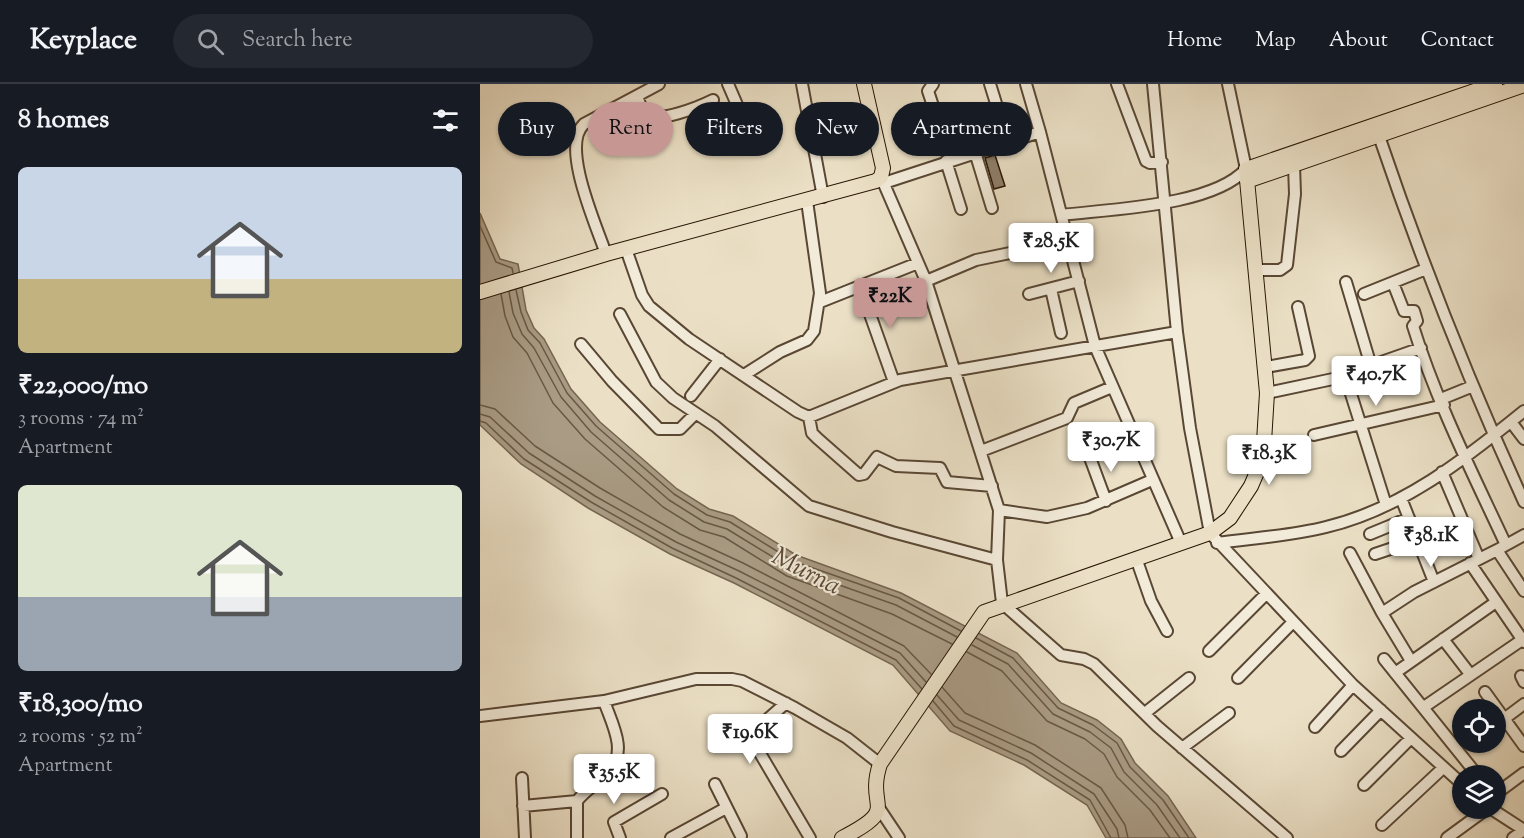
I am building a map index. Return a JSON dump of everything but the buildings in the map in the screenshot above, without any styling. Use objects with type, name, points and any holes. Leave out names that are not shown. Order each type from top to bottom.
[{"type":"main road","points":[[480,292],[606,254],[883,180],[883,168],[864,84]]},
{"type":"main road","points":[[1243,176],[1494,88],[1524,85]]},
{"type":"main road","points":[[1243,176],[1294,165],[1378,136],[1494,88]]},
{"type":"main road","points":[[842,838],[872,821],[879,808],[876,776],[880,764],[984,612],[1002,603],[1181,543],[1213,538],[1230,518],[1259,471],[1263,458],[1267,393],[1266,367],[1257,270],[1243,176]]},
{"type":"street","points":[[606,254],[577,169],[579,131],[584,124],[659,84]]},
{"type":"street","points":[[728,84],[736,102]]},
{"type":"street","points":[[802,84],[823,197]]},
{"type":"street","points":[[933,84],[928,91],[961,209]]},
{"type":"street","points":[[990,84],[996,102]]},
{"type":"street","points":[[1026,84],[1095,346],[1181,543]]},
{"type":"street","points":[[1117,84],[1146,161],[1162,162]]},
{"type":"street","points":[[1153,84],[1177,332],[1190,428],[1213,538],[1353,685],[1452,776]]},
{"type":"street","points":[[1062,215],[1166,203],[1195,196],[1243,176],[1228,84]]},
{"type":"street","points":[[637,96],[645,113],[649,115],[675,114],[713,100]]},
{"type":"street","points":[[1032,134],[1040,132]]},
{"type":"street","points":[[1378,136],[1426,269],[1493,436],[1524,502]]},
{"type":"street","points":[[962,156],[883,180],[926,281],[999,510],[997,560],[1002,603],[1060,655],[1084,659],[1094,664],[1182,748],[1287,838]]},
{"type":"street","points":[[976,156],[992,208]]},
{"type":"street","points":[[1257,270],[1280,270],[1287,265],[1295,200],[1294,165]]},
{"type":"street","points":[[744,375],[811,337],[820,302],[807,201]]},
{"type":"street","points":[[926,281],[976,260],[1069,241]]},
{"type":"street","points":[[626,249],[642,295],[650,306],[689,339],[798,412],[809,417],[894,382],[1177,332]]},
{"type":"street","points":[[820,302],[918,263]]},
{"type":"street","points":[[1364,294],[1426,269]]},
{"type":"street","points":[[1029,294],[1079,281]]},
{"type":"street","points":[[1346,282],[1371,366]]},
{"type":"street","points":[[1393,283],[1404,311],[1414,311],[1417,321],[1413,326],[1442,402],[1501,547],[1524,591]]},
{"type":"street","points":[[860,286],[894,382]]},
{"type":"street","points":[[1051,288],[1061,333]]},
{"type":"street","points":[[1266,367],[1305,360],[1309,356],[1298,307]]},
{"type":"street","points":[[620,314],[650,375],[673,398],[814,508],[997,560]]},
{"type":"street","points":[[581,344],[612,381],[659,429],[680,429],[695,414]]},
{"type":"street","points":[[1267,393],[1302,388],[1421,348]]},
{"type":"street","points":[[691,396],[720,359]]},
{"type":"street","points":[[1345,375],[1386,505]]},
{"type":"street","points":[[1314,435],[1361,425],[1442,402],[1473,386]]},
{"type":"street","points":[[981,451],[1065,420],[1069,417],[1074,403],[1112,387]]},
{"type":"street","points":[[1213,538],[1327,527],[1386,505],[1442,472],[1524,411]]},
{"type":"street","points":[[809,417],[812,432],[817,438],[859,475],[864,474],[877,457],[902,467],[940,468],[947,482],[992,486]]},
{"type":"street","points":[[1511,422],[1524,439]]},
{"type":"street","points":[[1089,455],[1106,501]]},
{"type":"street","points":[[1424,707],[1470,674],[1523,641],[1496,602],[1475,561],[1442,472]]},
{"type":"street","points":[[999,510],[1047,517],[1087,508],[1152,480]]},
{"type":"street","points":[[1401,498],[1434,582]]},
{"type":"street","points":[[1370,534],[1409,518]]},
{"type":"street","points":[[1382,613],[1434,582],[1523,538]]},
{"type":"street","points":[[1375,554],[1417,540]]},
{"type":"street","points":[[1350,553],[1411,661]]},
{"type":"street","points":[[1136,558],[1151,601],[1167,631]]},
{"type":"street","points":[[1209,651],[1266,594]]},
{"type":"street","points":[[1395,673],[1496,602]]},
{"type":"street","points":[[1238,678],[1293,622]]},
{"type":"street","points":[[1443,639],[1470,674]]},
{"type":"street","points":[[1384,658],[1469,765]]},
{"type":"street","points":[[480,716],[604,701],[696,679],[719,678],[742,681],[786,703],[847,738],[880,764]]},
{"type":"street","points":[[1144,713],[1189,678]]},
{"type":"street","points":[[1315,727],[1353,685]]},
{"type":"street","points":[[1485,692],[1488,699]]},
{"type":"street","points":[[524,806],[577,801],[608,773],[618,756],[619,747],[604,701]]},
{"type":"street","points":[[786,703],[752,733],[751,738],[810,838]]},
{"type":"street","points":[[1506,718],[1524,704]]},
{"type":"street","points":[[1341,752],[1381,710]]},
{"type":"street","points":[[1182,748],[1229,713]]},
{"type":"street","points":[[1506,728],[1524,746]]},
{"type":"street","points":[[1364,785],[1411,738]]},
{"type":"street","points":[[1382,825],[1443,768]]},
{"type":"street","points":[[1506,786],[1524,773]]},
{"type":"street","points":[[522,778],[525,838]]},
{"type":"street","points":[[715,784],[741,836]]},
{"type":"street","points":[[620,838],[614,824],[616,820],[662,794]]},
{"type":"street","points":[[577,801],[577,838]]},
{"type":"street","points":[[671,838],[726,808]]},
{"type":"street","points":[[879,808],[899,838]]},
{"type":"street","points":[[1447,838],[1474,819]]},
{"type":"street","points":[[1506,819],[1524,830],[1513,838]]},
{"type":"water","name":"Murna","points":[[480,213],[500,259],[518,264],[526,310],[534,328],[544,339],[571,389],[600,422],[677,489],[709,509],[733,516],[796,555],[901,593],[1017,653],[1061,703],[1097,720],[1121,739],[1135,763],[1168,796],[1196,838],[1106,838],[1087,805],[1024,765],[950,731],[893,665],[734,583],[670,554],[588,508],[521,464],[480,425]]}]
